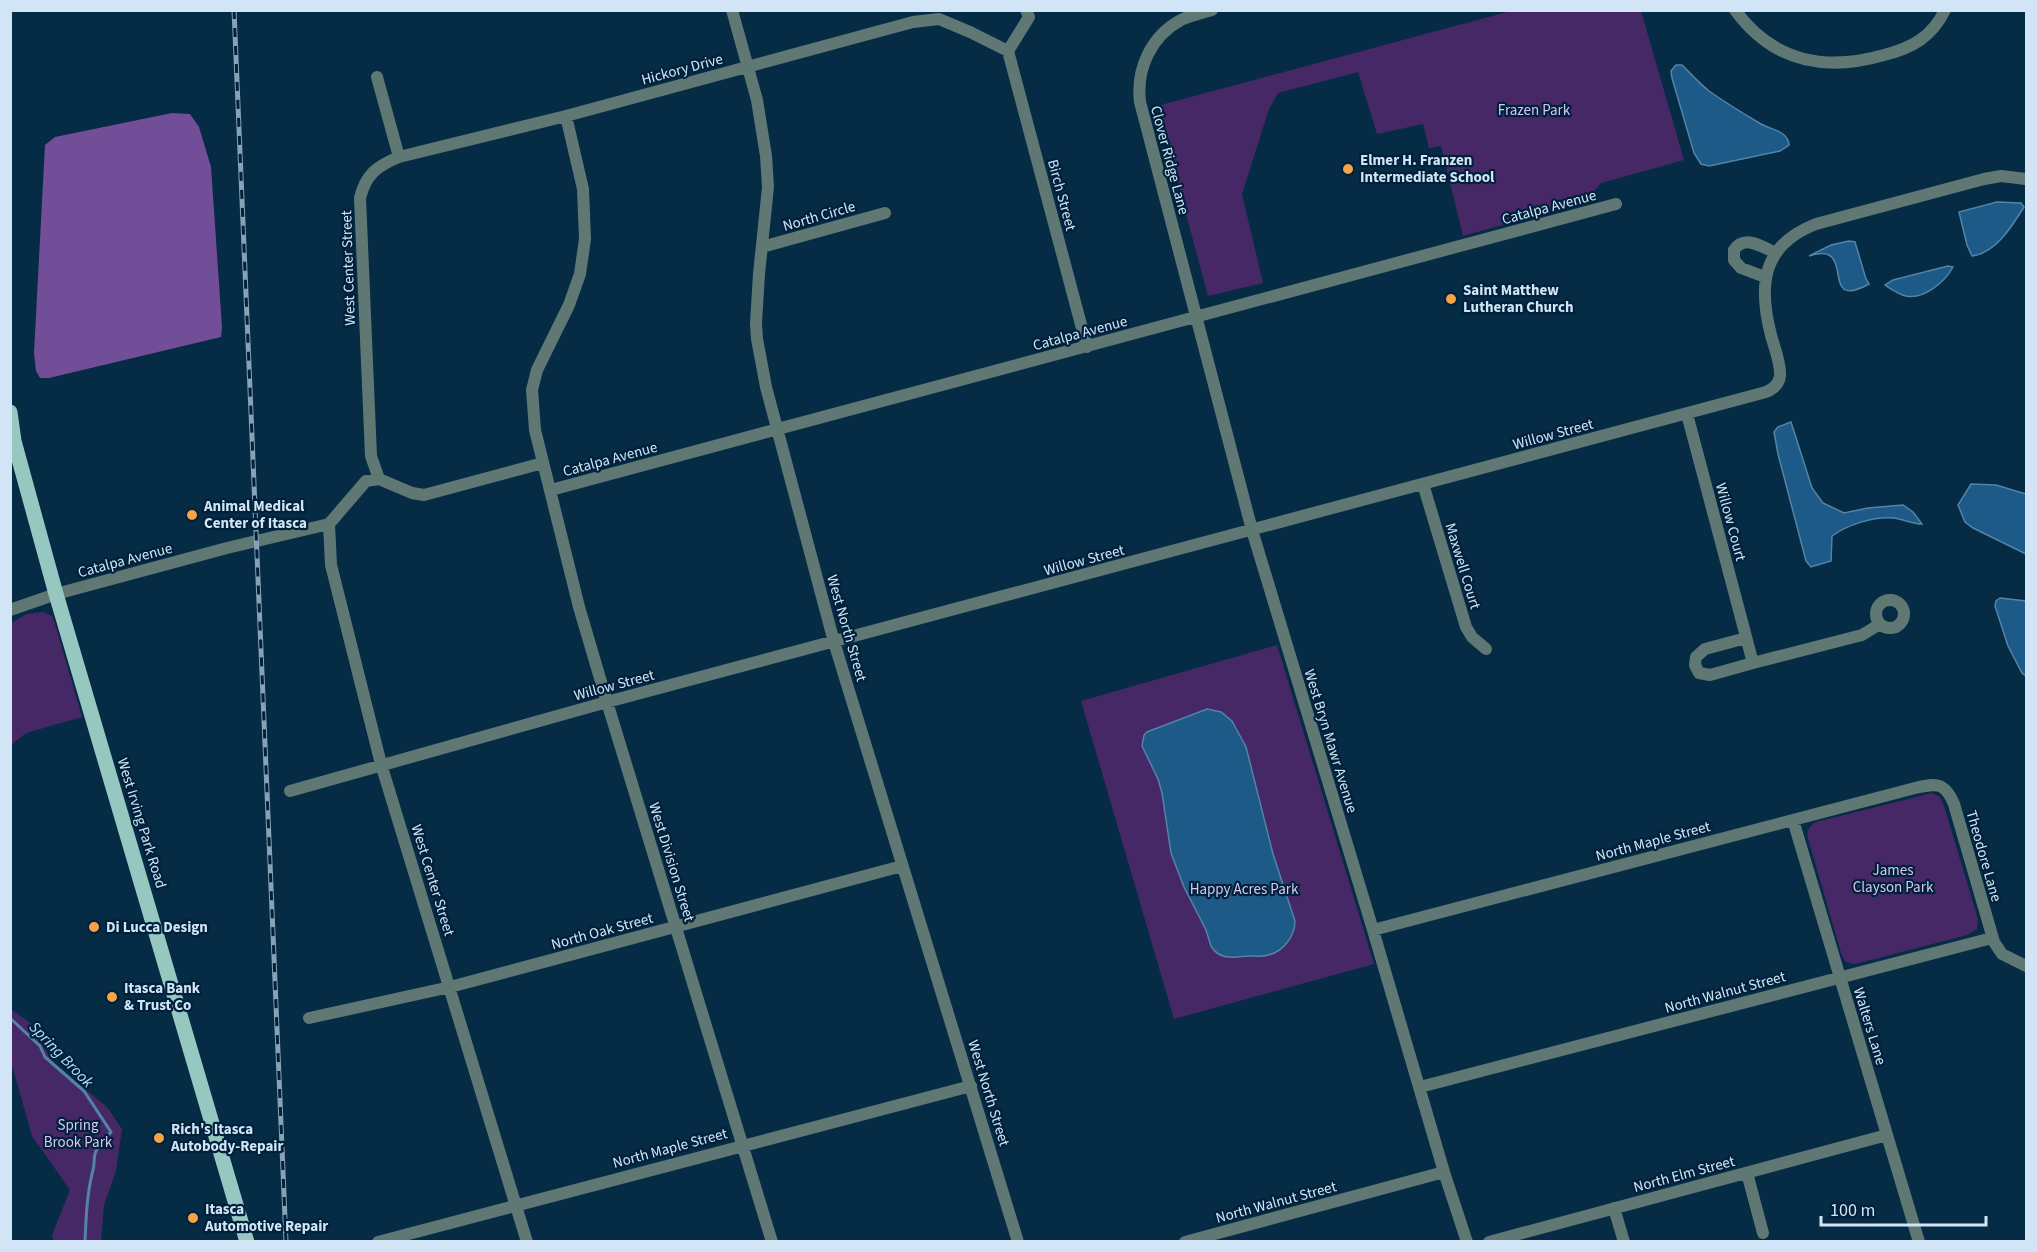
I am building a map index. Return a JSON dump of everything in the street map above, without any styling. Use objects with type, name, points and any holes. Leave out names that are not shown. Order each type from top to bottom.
[{"type":"main road","name":"West Irving Park Road","points":[[10,412],[14,441],[56,594],[247,1242]]},
{"type":"street","name":"West North Street","points":[[732,10],[758,99],[766,156],[768,187],[759,274],[757,339],[776,430],[834,642],[1018,1242]]},
{"type":"street","points":[[1008,51],[1029,18],[1026,10]]},
{"type":"street","name":"Clover Ridge Lane","points":[[1196,317],[1141,109],[1139,81],[1141,69],[1148,54],[1163,33],[1182,20],[1212,10]]},
{"type":"street","points":[[1735,10],[1758,36],[1778,49],[1806,60],[1836,64],[1860,62],[1910,47],[1930,33],[1945,10]]},
{"type":"street","name":"Hickory Drive","points":[[399,157],[566,116],[941,15],[1008,51]]},
{"type":"street","name":"Birch Street","points":[[1008,51],[1087,347]]},
{"type":"street","points":[[377,77],[399,157]]},
{"type":"street","points":[[543,463],[535,430],[532,390],[537,370],[569,305],[580,274],[585,239],[583,189],[566,116]]},
{"type":"street","name":"West Center Street","points":[[379,479],[371,456],[360,198],[363,187],[371,174],[379,167],[399,157]]},
{"type":"street","name":"Willow Street","points":[[290,791],[607,702],[1766,392],[1777,383],[1780,369],[1763,301],[1765,277],[1776,254],[1799,232],[1816,224],[1984,179],[2001,176],[2026,179]]},
{"type":"street","name":"Catalpa Avenue","points":[[551,490],[1616,204]]},
{"type":"street","name":"North Circle","points":[[762,247],[885,213]]},
{"type":"street","points":[[1765,277],[1741,268],[1734,260],[1734,250],[1740,244],[1748,242],[1776,254]]},
{"type":"street","name":"West Bryn Mawr Avenue","points":[[1196,317],[1252,530],[1467,1242]]},
{"type":"street","name":"Willow Court","points":[[1687,414],[1753,663]]},
{"type":"street","name":"Catalpa Avenue","points":[[379,479],[412,493],[424,495],[543,463]]},
{"type":"street","name":"West Division Street","points":[[543,463],[579,607],[772,1242]]},
{"type":"street","points":[[329,524],[366,481],[379,479]]},
{"type":"street","name":"Maxwell Court","points":[[1423,484],[1466,627],[1486,649]]},
{"type":"street","name":"Catalpa Avenue","points":[[10,610],[56,594],[227,548],[329,524]]},
{"type":"street","name":"West Center Street","points":[[329,524],[331,565],[381,764],[527,1242]]},
{"type":"street","points":[[1746,638],[1703,651],[1696,657],[1695,665],[1700,673],[1709,675],[1862,634],[1881,624]]},
{"type":"street","name":"North Maple Street","points":[[1373,930],[1922,786],[1932,784],[1941,786]]},
{"type":"street","name":"Theodore Lane","points":[[1941,786],[1954,804],[1992,938]]},
{"type":"street","name":"Walters Lane","points":[[1793,820],[1919,1242]]},
{"type":"street","name":"North Oak Street","points":[[309,1018],[450,987],[902,866]]},
{"type":"street","points":[[1992,938],[2001,953],[2026,966]]},
{"type":"street","name":"North Walnut Street","points":[[1420,1088],[1992,938]]},
{"type":"street","name":"North Maple Street","points":[[378,1242],[971,1086]]},
{"type":"street","name":"North Elm Street","points":[[1489,1242],[1887,1136]]},
{"type":"street","name":"North Walnut Street","points":[[1185,1242],[1444,1172]]},
{"type":"street","points":[[1747,1173],[1763,1233]]},
{"type":"street","points":[[1614,1209],[1624,1242]]},
{"type":"green space","name":"Frazen Park","points":[[1511,11],[1641,11],[1684,160],[1601,183],[1590,196],[1576,204],[1463,236],[1441,146],[1429,148],[1423,124],[1377,134],[1358,72],[1278,93],[1269,109],[1242,194],[1263,283],[1208,296],[1157,106]]},
{"type":"green space","points":[[44,612],[53,617],[82,717],[26,733],[11,745],[11,623],[26,614]]},
{"type":"green space","name":"Happy Acres Park","points":[[1277,645],[1374,964],[1174,1019],[1081,701]]},
{"type":"green space","name":"James Clayson Park","points":[[1932,793],[1940,797],[1944,806],[1978,919],[1977,929],[1967,935],[1863,962],[1854,964],[1846,962],[1842,956],[1808,839],[1809,828],[1816,822]]},
{"type":"green space","name":"Spring Brook Park","points":[[11,1009],[30,1023],[54,1064],[107,1107],[122,1129],[116,1171],[104,1205],[101,1241],[54,1241],[52,1235],[70,1190],[32,1136],[11,1062]]},
{"type":"shaded area","points":[[172,113],[190,114],[199,127],[211,167],[221,337],[49,378],[40,378],[36,371],[34,353],[45,145],[55,137]]},
{"type":"water","points":[[1676,65],[1682,65],[1706,88],[1728,104],[1783,134],[1789,145],[1780,151],[1709,166],[1701,164],[1694,153],[1672,78],[1671,71]]},
{"type":"water","points":[[1997,202],[2021,203],[2024,207],[2009,230],[1996,244],[1981,254],[1972,256],[1959,212]]},
{"type":"water","points":[[1855,242],[1869,284],[1847,291],[1842,288],[1837,267],[1829,255],[1822,253],[1809,256],[1831,245]]},
{"type":"water","points":[[1948,266],[1953,267],[1933,289],[1913,297],[1897,293],[1885,285],[1893,280]]},
{"type":"water","points":[[1791,422],[1812,488],[1823,503],[1844,513],[1903,505],[1913,512],[1922,524],[1886,518],[1853,525],[1832,536],[1831,561],[1811,567],[1806,561],[1774,432],[1778,427]]},
{"type":"water","points":[[1971,484],[1996,485],[2026,494],[2026,554],[1965,522],[1958,505]]},
{"type":"water","points":[[2000,598],[2026,601],[2026,676],[2022,673],[2008,646],[1995,606],[1996,601]]},
{"type":"water","points":[[1207,709],[1221,712],[1232,721],[1246,747],[1273,854],[1295,921],[1293,932],[1283,947],[1266,956],[1228,957],[1219,954],[1211,946],[1171,853],[1162,793],[1158,779],[1142,746],[1144,735],[1147,732]]},
{"type":"waterway","name":"Spring Brook","points":[[10,1018],[40,1046],[45,1057],[84,1091],[111,1132],[95,1153],[88,1196],[85,1242]]},
{"type":"railway","points":[[234,10],[286,1242]]},
{"type":"place","name":"Elmer H. Franzen Intermediate School","points":[[1348,169]]},
{"type":"place","name":"Saint Matthew Lutheran Church","points":[[1451,299]]},
{"type":"place","name":"Animal Medical Center of Itasca","points":[[192,515]]},
{"type":"place","name":"Di Lucca Design","points":[[94,927]]},
{"type":"place","name":"Itasca Bank & Trust Co","points":[[112,997]]},
{"type":"place","name":"Rich's Itasca Autobody-Repair","points":[[159,1138]]},
{"type":"place","name":"Itasca Automotive Repair","points":[[193,1218]]}]
